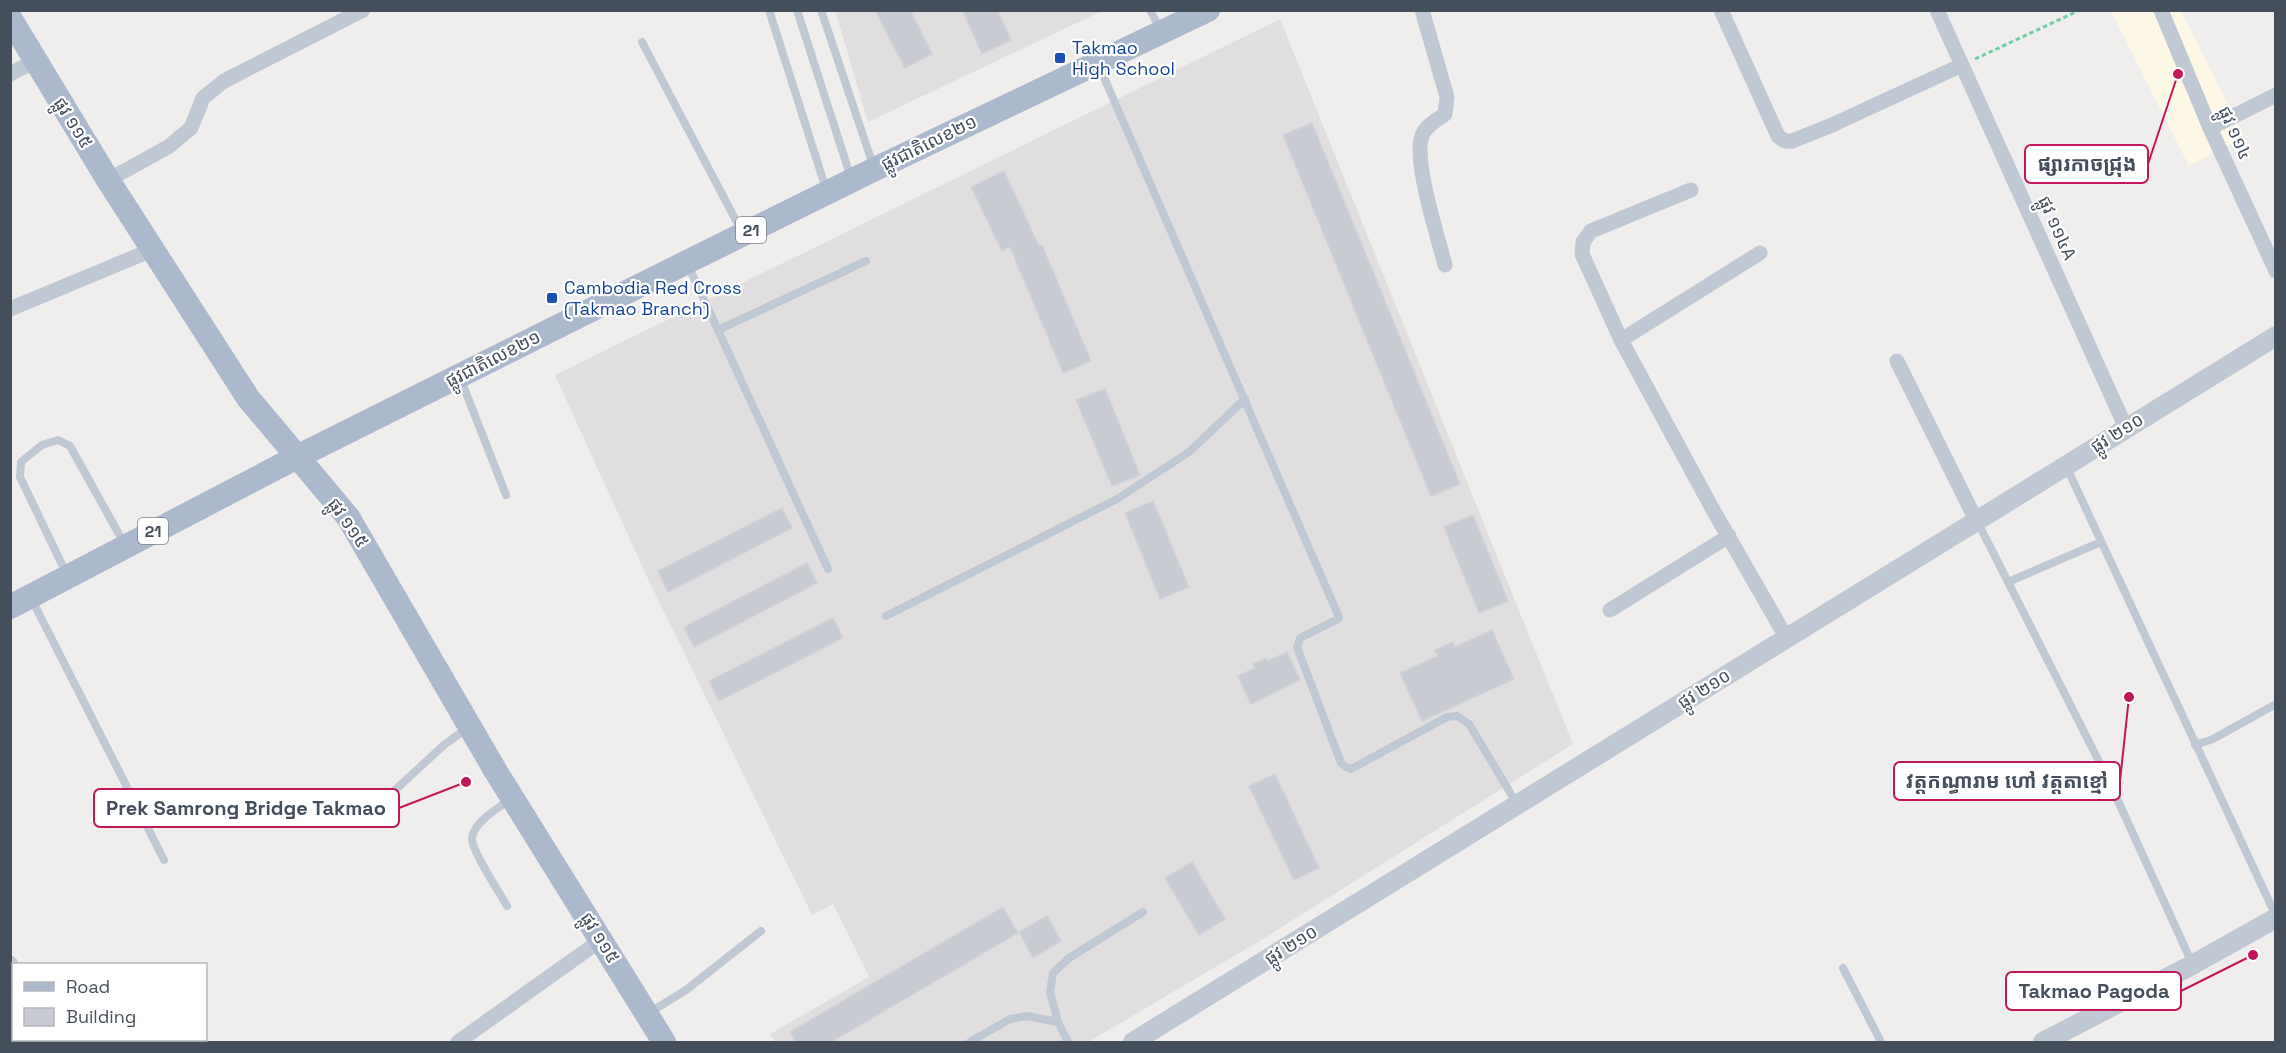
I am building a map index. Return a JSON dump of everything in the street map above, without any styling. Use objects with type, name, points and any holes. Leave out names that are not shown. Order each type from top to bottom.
[{"type":"main road","name":"ផ្លូវជាតិលេខ២១","points":[[20,602],[297,457],[827,192],[1097,61],[1208,10]]},
{"type":"main road","name":"ផ្លូវ ១១៥","points":[[10,18],[108,180],[248,399],[348,517],[512,798],[664,1042]]},
{"type":"street","points":[[108,180],[168,147],[191,128],[203,98],[224,81],[363,10]]},
{"type":"street","points":[[1422,10],[1447,97],[1445,114],[1422,134],[1418,148],[1445,265]]},
{"type":"street","points":[[1721,10],[1778,136],[1785,141],[1792,141],[1832,125],[1962,65]]},
{"type":"street","name":"ផ្លូវ ១១៤A","points":[[1937,10],[2127,428]]},
{"type":"street","name":"ផ្លូវ ១១៤","points":[[2161,10],[2210,128],[2276,271]]},
{"type":"street","points":[[10,74],[34,61]]},
{"type":"street","points":[[2210,128],[2276,95]]},
{"type":"street","points":[[1691,190],[1591,231],[1583,242],[1582,254],[1621,340],[1786,638]]},
{"type":"street","points":[[10,309],[152,248]]},
{"type":"street","points":[[1621,340],[1760,253]]},
{"type":"street","name":"ផ្លូវ ២១០","points":[[1133,1042],[2276,336]]},
{"type":"street","points":[[1897,361],[1976,520]]},
{"type":"street","points":[[1610,610],[1729,536]]},
{"type":"street","points":[[2043,1042],[2192,965],[2276,917]]},
{"type":"street","points":[[458,1042],[601,940]]},
{"type":"lane","points":[[769,10],[827,192]]},
{"type":"lane","points":[[797,10],[852,181]]},
{"type":"lane","points":[[821,10],[875,169]]},
{"type":"lane","points":[[1150,10],[1162,33]]},
{"type":"lane","points":[[642,42],[743,234]]},
{"type":"lane","points":[[1097,61],[1339,616],[1338,620],[1300,638],[1297,641],[1297,647],[1341,763],[1351,768],[1447,717],[1457,716],[1468,724],[1517,804]]},
{"type":"lane","points":[[718,330],[866,261]]},
{"type":"lane","points":[[687,262],[828,569]]},
{"type":"lane","points":[[460,375],[506,495]]},
{"type":"lane","points":[[886,616],[1117,499],[1189,452],[1245,399]]},
{"type":"lane","points":[[67,576],[20,477],[21,462],[42,445],[58,440],[70,446],[126,545]]},
{"type":"lane","points":[[2066,465],[2276,917]]},
{"type":"lane","points":[[1976,520],[2108,779],[2192,965]]},
{"type":"lane","points":[[2008,582],[2101,542]]},
{"type":"lane","points":[[20,602],[164,860]]},
{"type":"lane","points":[[2195,745],[2276,704]]},
{"type":"lane","points":[[383,801],[444,745],[470,726]]},
{"type":"lane","points":[[507,906],[475,849],[472,837],[488,816],[512,798]]},
{"type":"lane","points":[[1068,1042],[1058,1022],[1050,992],[1053,973],[1069,958],[1143,912]]},
{"type":"lane","points":[[647,1014],[686,990],[761,931]]},
{"type":"lane","points":[[1843,968],[1881,1042]]},
{"type":"lane","points":[[970,1042],[1010,1019],[1027,1016],[1058,1022]]},
{"type":"path","points":[[1962,65],[2080,10]]},
{"type":"shaded area","points":[[835,10],[1102,11],[868,122]]},
{"type":"shaded area","points":[[2111,11],[2181,11],[2244,137],[2189,166]]},
{"type":"shaded area","points":[[1280,19],[1573,744],[1258,942],[1088,1042],[775,1042],[770,1034],[869,977],[833,904],[812,915],[648,579],[555,375]]},
{"type":"building","points":[[875,10],[910,10],[932,54],[905,68]]},
{"type":"building","points":[[962,10],[997,10],[1011,40],[982,54]]},
{"type":"building","points":[[1312,123],[1460,484],[1431,496],[1283,135]]},
{"type":"building","points":[[1004,171],[1039,246],[1042,245],[1091,361],[1063,373],[1010,247],[1002,251],[971,187]]},
{"type":"building","points":[[1105,389],[1140,475],[1112,486],[1076,400]]},
{"type":"building","points":[[1153,501],[1189,587],[1160,599],[1125,513]]},
{"type":"building","points":[[782,508],[792,528],[668,592],[658,571]]},
{"type":"building","points":[[1473,515],[1508,601],[1479,613],[1444,527]]},
{"type":"building","points":[[807,563],[817,583],[694,647],[684,627]]},
{"type":"building","points":[[833,618],[843,638],[719,701],[709,681]]},
{"type":"building","points":[[1492,630],[1514,679],[1422,721],[1400,673],[1438,656],[1435,650],[1453,642],[1455,647]]},
{"type":"building","points":[[1287,652],[1300,680],[1251,704],[1238,676],[1255,668],[1253,664],[1266,658],[1268,661]]},
{"type":"building","points":[[1275,774],[1319,868],[1294,880],[1249,786]]},
{"type":"building","points":[[1192,862],[1225,919],[1199,935],[1165,878]]},
{"type":"building","points":[[1003,907],[1018,933],[831,1042],[796,1042],[790,1032]]},
{"type":"building","points":[[1047,916],[1061,941],[1033,958],[1019,932]]},
{"type":"place","name":"Takmao High School","points":[[1060,58]]},
{"type":"place","name":"ផ្សារកាចជ្រុង","points":[[2178,74]]},
{"type":"place","name":"Cambodia Red Cross (Takmao Branch)","points":[[552,298]]},
{"type":"place","name":"វត្តកណ្ធារាម ហៅ វត្តតាខ្មៅ","points":[[2129,697]]},
{"type":"place","name":"Prek Samrong Bridge Takmao","points":[[466,782]]},
{"type":"place","name":"Takmao Pagoda","points":[[2253,955]]}]
